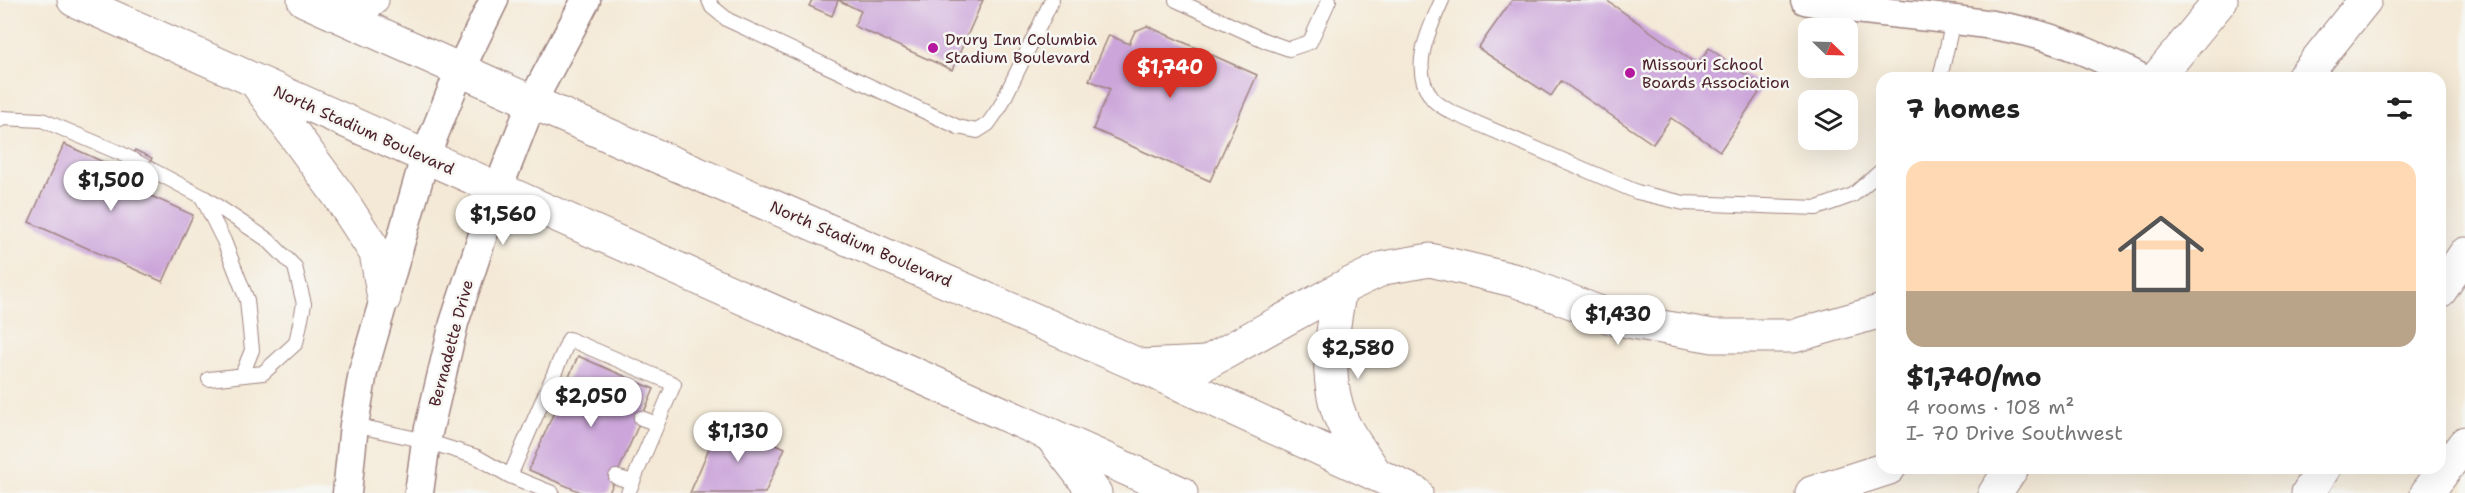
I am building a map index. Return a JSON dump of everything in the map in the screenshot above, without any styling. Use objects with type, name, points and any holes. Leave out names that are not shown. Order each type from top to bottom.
[{"type":"main road","name":"North Stadium Boulevard","points":[[74,0],[1181,493]]},
{"type":"main road","points":[[315,5],[372,0]]},
{"type":"main road","points":[[2162,72],[2221,0]]},
{"type":"main road","points":[[2308,72],[2366,0]]},
{"type":"main road","name":"North Stadium Boulevard","points":[[315,5],[532,102],[1141,366],[1416,493]]},
{"type":"main road","points":[[255,81],[339,196],[376,253],[384,298]]},
{"type":"main road","points":[[2446,282],[2465,254]]},
{"type":"main road","points":[[1141,366],[1206,363],[1340,289],[1384,268],[1430,260],[1517,281],[1616,319],[1713,336],[1794,336],[1876,313]]},
{"type":"main road","points":[[1340,289],[1331,343],[1331,379],[1342,422],[1375,473]]},
{"type":"main road","points":[[1051,436],[1095,493]]},
{"type":"main road","points":[[2446,468],[2465,443]]},
{"type":"main road","points":[[1812,493],[1876,472]]},
{"type":"main road","points":[[1995,493],[2008,474]]},
{"type":"main road","points":[[2308,493],[2320,474]]},
{"type":"main road","points":[[2427,493],[2441,474]]},
{"type":"street","points":[[347,493],[354,425],[363,372],[425,157],[460,70],[495,0]]},
{"type":"street","name":"Bernadette Drive","points":[[419,493],[426,441],[454,323],[498,189],[532,102],[586,0]]},
{"type":"street","points":[[1805,0],[1834,6],[2010,28],[2084,49],[2129,72]]},
{"type":"lane","points":[[709,0],[712,7],[728,20],[958,127],[976,131],[988,124],[1000,107],[1052,0]]},
{"type":"lane","points":[[1176,0],[1266,41],[1289,49],[1310,42],[1329,0]]},
{"type":"lane","points":[[1442,0],[1423,45],[1422,79],[1433,100],[1451,112],[1637,192],[1684,203],[1817,208],[1853,195],[1876,175]]},
{"type":"lane","points":[[1941,72],[1953,21]]},
{"type":"lane","points":[[0,120],[1,118],[42,120],[120,153],[201,195],[268,240],[295,267],[304,304],[296,343],[263,373],[209,379]]},
{"type":"lane","points":[[201,195],[224,241],[247,300],[252,350],[242,375]]},
{"type":"lane","points":[[510,476],[569,339],[674,384],[630,488],[616,477]]},
{"type":"lane","points":[[551,381],[565,387]]},
{"type":"lane","points":[[641,418],[657,424]]},
{"type":"lane","points":[[354,425],[426,441],[477,457],[510,476],[552,493]]},
{"type":"lane","points":[[525,441],[539,446]]},
{"type":"building","points":[[812,0],[838,0],[832,16],[809,6]]},
{"type":"building","name":"Drury Inn Columbia Stadium Boulevard","points":[[838,0],[983,0],[952,70],[854,26],[861,11]]},
{"type":"building","name":"Missouri School Boards Association","points":[[1512,0],[1606,0],[1698,65],[1709,48],[1763,87],[1720,151],[1671,118],[1653,144],[1561,81],[1551,96],[1478,48]]},
{"type":"building","points":[[1147,26],[1257,75],[1210,181],[1093,129],[1110,89],[1089,80],[1109,35],[1129,44],[1135,31]]},
{"type":"building","points":[[64,144],[125,172],[135,150],[152,158],[138,190],[193,215],[163,282],[29,222]]},
{"type":"building","points":[[578,356],[654,389],[609,493],[583,493],[529,470]]},
{"type":"building","points":[[721,420],[785,448],[765,493],[690,493]]},
{"type":"place","name":"Drury Inn Columbia Stadium Boulevard","points":[[933,48]]},
{"type":"place","name":"Missouri School Boards Association","points":[[1630,73]]}]
